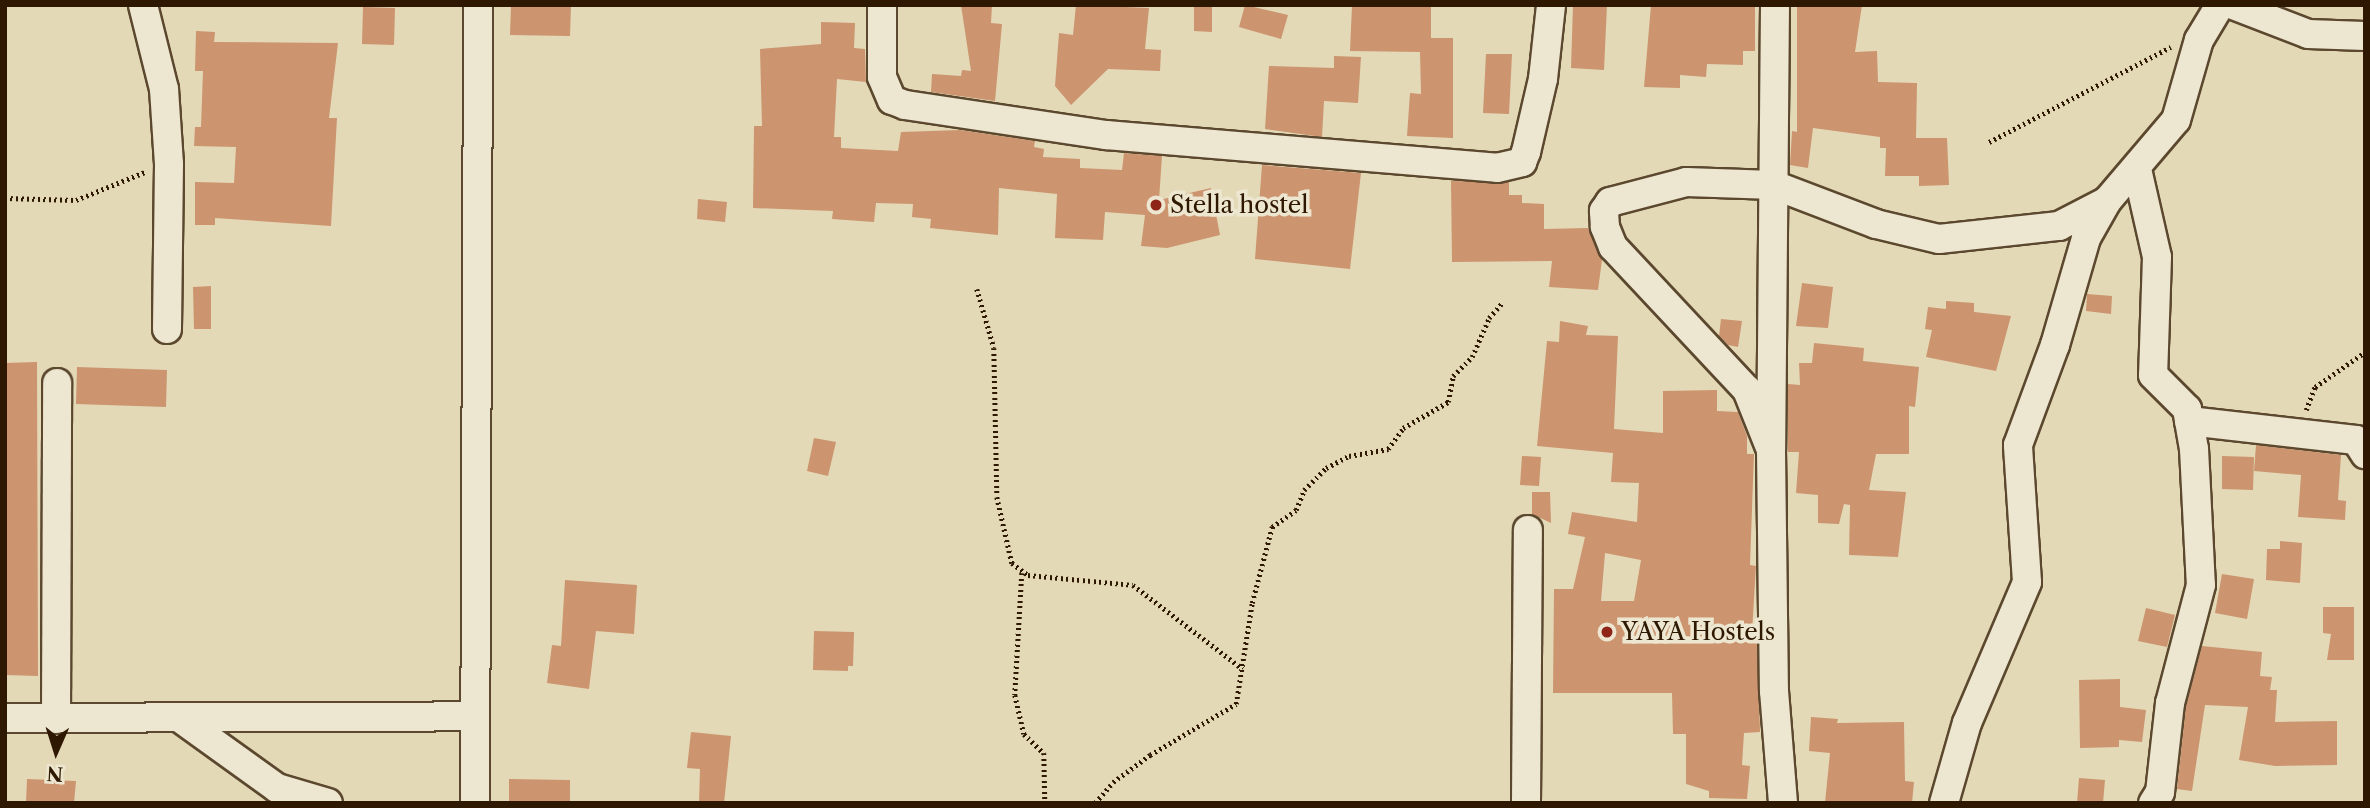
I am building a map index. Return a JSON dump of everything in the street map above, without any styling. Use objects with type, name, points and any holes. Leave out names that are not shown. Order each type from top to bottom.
[{"type":"street","points":[[144,5],[163,89],[169,164],[167,329]]},
{"type":"street","points":[[475,803],[478,5]]},
{"type":"street","points":[[882,5],[883,84],[892,100],[905,105],[1106,135],[1496,168],[1522,162],[1526,152],[1542,79],[1551,5]]},
{"type":"street","points":[[1775,5],[1771,450],[1774,691],[1783,803]]},
{"type":"street","points":[[1944,803],[1983,681],[2027,582],[2018,445],[2055,345],[2086,238],[2107,201],[2176,120],[2199,40],[2220,5]]},
{"type":"street","points":[[2233,5],[2308,34],[2365,36]]},
{"type":"street","points":[[2137,169],[2157,257],[2153,375],[2187,409],[2202,584],[2170,703],[2160,792],[2153,803]]},
{"type":"street","points":[[1771,450],[1747,390],[1613,247],[1604,211],[1610,202],[1639,191],[1686,182],[1774,185],[1876,224],[1939,239],[2059,226],[2107,201]]},
{"type":"street","points":[[56,719],[57,383]]},
{"type":"street","points":[[2189,421],[2362,444]]},
{"type":"street","points":[[1526,803],[1528,530]]},
{"type":"street","points":[[5,718],[474,716]]},
{"type":"street","points":[[181,719],[277,788],[328,803]]},
{"type":"path","points":[[1989,142],[2178,43],[2199,40]]},
{"type":"path","points":[[5,198],[76,200],[169,164]]},
{"type":"path","points":[[977,289],[994,348],[998,517],[1009,557],[1022,573],[1015,695],[1024,734],[1044,753],[1045,801]]},
{"type":"path","points":[[1095,803],[1113,782],[1150,755],[1236,704],[1244,669],[1252,603],[1272,527],[1296,510],[1304,491],[1326,468],[1349,456],[1388,449],[1403,428],[1448,402],[1453,376],[1472,357],[1489,318],[1503,302]]},
{"type":"path","points":[[2296,434],[2315,387],[2365,352]]},
{"type":"path","points":[[1022,573],[1133,585],[1244,669]]},
{"type":"path","points":[[1026,803],[1073,803]]},
{"type":"building","points":[[511,5],[571,5],[570,36],[510,35]]},
{"type":"building","points":[[961,5],[992,5],[991,23],[1002,24],[995,101],[931,92],[932,74],[961,76],[962,70],[971,71]]},
{"type":"building","points":[[1076,5],[1149,8],[1145,49],[1161,50],[1160,71],[1108,69],[1071,105],[1055,86],[1059,33],[1073,35]]},
{"type":"building","points":[[1245,5],[1288,15],[1281,39],[1239,27]]},
{"type":"building","points":[[1352,5],[1431,5],[1431,38],[1453,38],[1453,138],[1407,136],[1410,93],[1421,94],[1420,52],[1350,51]]},
{"type":"building","points":[[1573,5],[1607,5],[1604,70],[1571,68]]},
{"type":"building","points":[[1651,5],[1755,5],[1755,51],[1743,51],[1743,65],[1707,64],[1706,77],[1680,75],[1680,88],[1644,87]]},
{"type":"building","points":[[1797,5],[1862,5],[1855,52],[1877,51],[1878,82],[1917,83],[1916,138],[1947,138],[1949,185],[1919,186],[1919,176],[1885,176],[1886,148],[1880,148],[1880,137],[1813,128],[1808,168],[1790,165],[1792,131],[1797,132]]},
{"type":"building","points":[[363,7],[395,8],[394,45],[362,44]]},
{"type":"building","points":[[1194,7],[1212,7],[1212,32],[1194,31]]},
{"type":"building","points":[[821,22],[855,23],[854,48],[865,49],[866,82],[837,79],[834,137],[841,137],[841,148],[898,151],[901,132],[960,130],[1035,141],[1034,147],[1044,149],[1043,157],[1080,159],[1080,168],[1122,170],[1124,153],[1162,156],[1159,200],[1211,188],[1220,235],[1167,248],[1141,246],[1145,215],[1105,212],[1103,240],[1055,238],[1057,194],[999,188],[998,235],[930,228],[931,219],[912,217],[913,204],[876,203],[874,222],[832,219],[833,211],[753,208],[754,126],[762,126],[760,49],[821,44]]},
{"type":"building","points":[[196,31],[215,32],[214,42],[338,43],[329,118],[337,118],[331,226],[215,218],[215,225],[195,225],[195,182],[234,183],[236,147],[194,146],[195,127],[201,127],[203,71],[195,71]]},
{"type":"building","points":[[1486,54],[1512,54],[1509,114],[1483,113]]},
{"type":"building","points":[[1334,56],[1361,57],[1358,103],[1324,101],[1322,137],[1265,129],[1269,66],[1334,68]]},
{"type":"building","points":[[1262,165],[1361,173],[1350,269],[1255,259]]},
{"type":"building","points":[[1451,181],[1509,182],[1509,195],[1522,195],[1522,203],[1544,204],[1544,229],[1588,228],[1602,260],[1598,290],[1549,287],[1552,261],[1452,262]]},
{"type":"building","points":[[698,199],[727,202],[725,222],[697,219]]},
{"type":"building","points":[[1802,283],[1833,287],[1828,328],[1796,326]]},
{"type":"building","points":[[211,286],[211,329],[194,329],[193,287]]},
{"type":"building","points":[[2087,294],[2112,296],[2111,314],[2086,311]]},
{"type":"building","points":[[1946,301],[1974,303],[1974,312],[2011,316],[1996,371],[1926,357],[1932,330],[1925,329],[1928,307],[1946,309]]},
{"type":"building","points":[[1721,319],[1742,321],[1738,347],[1728,345],[1719,336]]},
{"type":"building","points":[[1560,321],[1588,326],[1586,335],[1618,336],[1614,429],[1663,433],[1663,391],[1717,390],[1717,411],[1738,412],[1747,436],[1747,454],[1754,454],[1750,565],[1756,566],[1752,632],[1757,632],[1760,732],[1744,733],[1742,765],[1750,766],[1747,799],[1709,798],[1709,791],[1686,784],[1686,734],[1673,734],[1672,693],[1553,693],[1554,589],[1573,589],[1585,537],[1568,534],[1572,512],[1637,522],[1639,483],[1611,482],[1613,453],[1537,446],[1547,341],[1559,342]],"holes":[[[1605,553],[1641,560],[1634,601],[1601,601]]]},
{"type":"building","points":[[1814,343],[1864,348],[1863,361],[1919,367],[1915,407],[1909,406],[1909,454],[1876,454],[1869,490],[1906,492],[1898,557],[1849,555],[1850,505],[1844,504],[1839,524],[1818,523],[1818,495],[1796,493],[1799,452],[1788,452],[1788,384],[1800,385],[1799,363],[1812,363]]},
{"type":"building","points":[[37,362],[38,676],[5,675],[5,363]]},
{"type":"building","points":[[77,367],[167,370],[166,407],[76,404]]},
{"type":"building","points":[[814,438],[836,442],[828,476],[807,471]]},
{"type":"building","points":[[2256,445],[2341,455],[2338,500],[2346,501],[2345,520],[2298,517],[2301,475],[2254,471]]},
{"type":"building","points":[[1522,456],[1541,457],[1539,486],[1520,485]]},
{"type":"building","points":[[2222,456],[2254,457],[2253,490],[2222,489]]},
{"type":"building","points":[[1532,492],[1550,492],[1551,523],[1532,514]]},
{"type":"building","points":[[2280,541],[2302,543],[2300,583],[2266,580],[2267,549],[2280,549]]},
{"type":"building","points":[[2222,574],[2254,579],[2247,619],[2215,613]]},
{"type":"building","points":[[565,580],[637,585],[634,634],[596,631],[589,689],[547,683],[552,645],[561,646]]},
{"type":"building","points":[[2323,607],[2354,607],[2354,660],[2327,660],[2331,634],[2323,633]]},
{"type":"building","points":[[2146,608],[2175,615],[2167,647],[2138,641]]},
{"type":"building","points":[[814,631],[854,632],[853,666],[848,666],[848,671],[813,670]]},
{"type":"building","points":[[2202,646],[2262,652],[2260,676],[2272,677],[2270,690],[2277,690],[2275,722],[2337,721],[2337,765],[2275,766],[2239,760],[2248,707],[2205,705],[2192,791],[2177,789],[2186,706]]},
{"type":"building","points":[[2120,679],[2120,707],[2146,710],[2142,742],[2119,740],[2119,747],[2080,748],[2079,680]]},
{"type":"building","points":[[1811,717],[1838,719],[1837,723],[1904,722],[1905,781],[1914,782],[1912,803],[1825,803],[1830,753],[1809,751]]},
{"type":"building","points":[[691,732],[731,736],[724,803],[699,803],[700,769],[687,768]]},
{"type":"building","points":[[2079,778],[2105,780],[2103,803],[2077,803]]},
{"type":"building","points":[[27,779],[76,781],[74,803],[26,803]]},
{"type":"building","points":[[509,779],[570,780],[570,803],[509,803]]},
{"type":"place","name":"Stella hostel","points":[[1156,205]]},
{"type":"place","name":"YAYA Hostels","points":[[1607,632]]}]
